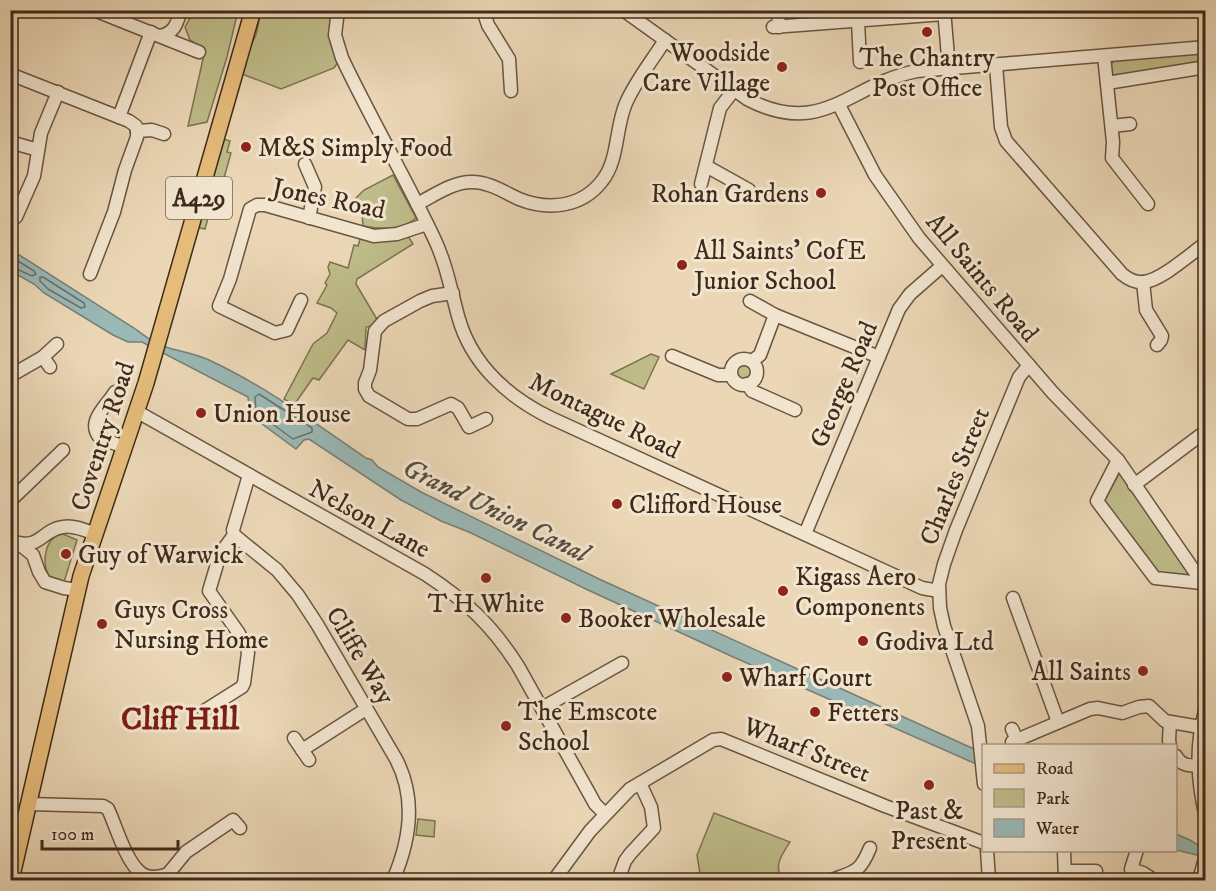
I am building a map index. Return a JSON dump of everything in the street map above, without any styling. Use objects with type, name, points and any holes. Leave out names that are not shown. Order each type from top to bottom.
[{"type":"main road","name":"Coventry Road","points":[[11,880],[78,590],[154,354],[253,10]]},
{"type":"street","points":[[94,10],[199,52]]},
{"type":"street","points":[[156,34],[168,34],[173,31],[181,10]]},
{"type":"street","name":"Montague Road","points":[[338,10],[335,34],[342,58],[428,224],[443,258],[460,323],[479,360],[493,377],[524,404],[922,588],[939,591]]},
{"type":"street","points":[[483,10],[488,25],[509,59],[511,91]]},
{"type":"street","points":[[623,10],[734,90],[754,102],[782,112],[814,112],[839,105],[895,77],[917,71],[1206,47]]},
{"type":"street","points":[[778,13],[776,27],[944,12],[949,68]]},
{"type":"street","points":[[858,21],[860,62]]},
{"type":"street","points":[[119,117],[156,34]]},
{"type":"street","points":[[417,204],[446,188],[470,182],[490,186],[542,206],[567,204],[586,196],[603,181],[609,170],[615,154],[619,123],[626,103],[665,40]]},
{"type":"street","points":[[1104,56],[1112,126],[1112,156],[1114,162],[1148,204]]},
{"type":"street","points":[[996,65],[1001,127],[1006,141],[1114,267],[1127,277],[1143,282],[1160,275],[1206,243]]},
{"type":"street","points":[[1107,83],[1206,67]]},
{"type":"street","points":[[10,74],[131,122],[137,131],[114,212],[89,265]]},
{"type":"street","points":[[701,184],[720,108],[734,90]]},
{"type":"street","points":[[20,213],[34,176],[41,133],[58,92]]},
{"type":"street","name":"All Saints Road","points":[[839,105],[880,182],[919,238],[1073,416],[1118,460],[1204,585]]},
{"type":"street","points":[[1112,126],[1130,124]]},
{"type":"street","points":[[137,131],[152,130],[164,134]]},
{"type":"street","points":[[10,141],[38,150]]},
{"type":"street","points":[[305,164],[315,187],[309,218]]},
{"type":"street","points":[[706,166],[749,190]]},
{"type":"street","name":"Jones Road","points":[[302,301],[288,330],[275,333],[219,306],[230,279],[250,210],[256,205],[265,205],[374,236],[397,234],[428,224]]},
{"type":"street","name":"George Road","points":[[806,534],[901,306],[910,294],[942,266]]},
{"type":"street","points":[[1143,282],[1146,310],[1162,336],[1157,345]]},
{"type":"street","points":[[453,293],[420,301],[384,321],[375,331],[365,389],[369,396],[408,419],[417,419],[451,404],[458,408],[469,427],[486,419]]},
{"type":"street","points":[[750,301],[775,315],[879,357]]},
{"type":"street","points":[[752,361],[760,355],[775,315]]},
{"type":"street","points":[[10,376],[46,362],[57,344]]},
{"type":"street","points":[[672,356],[718,375],[731,375]]},
{"type":"street","points":[[743,358],[752,361],[757,370],[756,375],[747,384],[741,385],[735,382],[731,375],[731,369],[736,361],[743,358]]},
{"type":"street","name":"Charles Street","points":[[982,760],[975,716],[944,626],[939,591],[944,564],[957,526],[1019,377],[1029,365]]},
{"type":"street","points":[[747,384],[752,391],[795,410]]},
{"type":"street","points":[[116,398],[96,417],[94,428],[100,439],[125,447]]},
{"type":"street","name":"Nelson Lane","points":[[136,411],[425,574],[460,598],[506,646],[595,804],[604,813]]},
{"type":"street","points":[[1134,485],[1206,431]]},
{"type":"street","points":[[10,501],[63,450]]},
{"type":"street","name":"All Saints Road","points":[[1118,460],[1097,501],[1155,578],[1204,585]]},
{"type":"street","points":[[204,711],[239,690],[244,683],[247,648],[209,591],[220,554],[234,535],[233,530],[249,475]]},
{"type":"street","points":[[14,542],[33,543],[55,529],[65,526],[95,534]]},
{"type":"street","points":[[37,567],[47,535]]},
{"type":"street","name":"Cliffe Way","points":[[234,535],[277,570],[298,595],[400,767],[409,800],[408,835],[393,880]]},
{"type":"street","points":[[14,542],[33,555],[45,582],[78,590]]},
{"type":"street","points":[[10,593],[10,598]]},
{"type":"street","points":[[1014,597],[1058,722]]},
{"type":"street","points":[[542,708],[621,663]]},
{"type":"street","points":[[1014,737],[1094,708],[1122,713],[1144,705],[1152,708],[1170,723],[1200,727]]},
{"type":"street","points":[[1206,707],[1200,727],[1206,818]]},
{"type":"street","points":[[294,738],[305,755],[366,709]]},
{"type":"street","points":[[1170,723],[1170,744]]},
{"type":"street","name":"Wharf Street","points":[[554,880],[604,813],[630,789],[713,740],[721,739],[885,806],[982,842]]},
{"type":"street","points":[[1177,757],[1182,764],[1202,765]]},
{"type":"street","points":[[618,880],[625,861],[654,828],[651,807],[640,783]]},
{"type":"street","points":[[28,804],[108,808],[133,865],[143,878],[161,877],[168,874],[186,852],[233,820],[240,828]]},
{"type":"street","points":[[832,880],[868,868],[870,848]]},
{"type":"street","points":[[987,852],[989,880]]},
{"type":"street","points":[[1064,852],[1065,876],[1096,871]]},
{"type":"street","points":[[1136,852],[1131,869],[1154,880]]},
{"type":"street","points":[[1199,880],[1204,859]]},
{"type":"green space","points":[[194,11],[238,11],[207,122],[188,126],[205,50],[190,40],[185,27]]},
{"type":"green space","points":[[261,11],[333,11],[331,37],[338,62],[334,68],[281,89],[237,72],[256,35]]},
{"type":"green space","points":[[1205,52],[1205,62],[1116,77],[1110,74],[1108,65],[1115,61]]},
{"type":"green space","points":[[216,137],[230,141],[227,152],[231,153],[221,189],[216,189],[205,229],[191,226]]},
{"type":"green space","points":[[393,175],[416,218],[398,227],[363,226],[362,213],[356,198],[364,190]]},
{"type":"green space","points":[[408,236],[413,244],[357,279],[356,284],[378,321],[375,325],[366,327],[365,350],[348,340],[319,380],[313,378],[294,405],[284,399],[313,344],[327,333],[337,313],[317,303],[327,285],[325,283],[330,274],[328,267],[330,262],[348,268],[354,245],[358,246],[360,239],[376,241]]},
{"type":"green space","points":[[651,354],[659,357],[644,389],[611,374]]},
{"type":"green space","points":[[740,362],[748,362],[753,367],[751,378],[740,380],[735,375],[735,367]]},
{"type":"green space","points":[[1120,472],[1193,578],[1159,575],[1104,502]]},
{"type":"green space","points":[[63,534],[77,540],[64,582],[49,576],[45,564],[46,550],[52,540]]},
{"type":"green space","points":[[714,813],[790,842],[781,856],[779,866],[780,875],[784,880],[701,880],[697,855]]},
{"type":"green space","points":[[418,819],[435,821],[434,837],[416,835]]},
{"type":"water","name":"Grand Union Canal","points":[[10,249],[155,342],[204,358],[250,381],[372,460],[378,467],[421,492],[599,579],[982,753],[982,767],[731,656],[469,532],[441,521],[401,500],[309,439],[304,440],[296,449],[250,415],[248,397],[142,342],[128,342],[113,335],[11,271]]},
{"type":"water","points":[[1177,834],[1205,850],[1205,857],[1177,850]]},
{"type":"place","name":"The Chantry Post Office","points":[[927,32]]},
{"type":"place","name":"Woodside Care Village","points":[[782,67]]},
{"type":"place","name":"M&S Simply Food","points":[[246,147]]},
{"type":"place","name":"Rohan Gardens","points":[[821,193]]},
{"type":"place","name":"All Saints' CofE Junior School","points":[[682,265]]},
{"type":"place","name":"Union House","points":[[201,413]]},
{"type":"place","name":"Clifford House","points":[[617,504]]},
{"type":"place","name":"Guy of Warwick","points":[[66,554]]},
{"type":"place","name":"T H White","points":[[486,578]]},
{"type":"place","name":"Kigass Aero Components","points":[[783,591]]},
{"type":"place","name":"Booker Wholesale","points":[[566,618]]},
{"type":"place","name":"Guys Cross Nursing Home","points":[[102,624]]},
{"type":"place","name":"Godiva Ltd","points":[[863,641]]},
{"type":"place","name":"All Saints","points":[[1143,671]]},
{"type":"place","name":"Wharf Court","points":[[727,677]]},
{"type":"place","name":"Fetters","points":[[815,712]]},
{"type":"place","name":"The Emscote School","points":[[506,726]]},
{"type":"place","name":"Past & Present","points":[[929,785]]},
{"type":"district","name":"Cliff Hill","points":[[180,718]]}]
